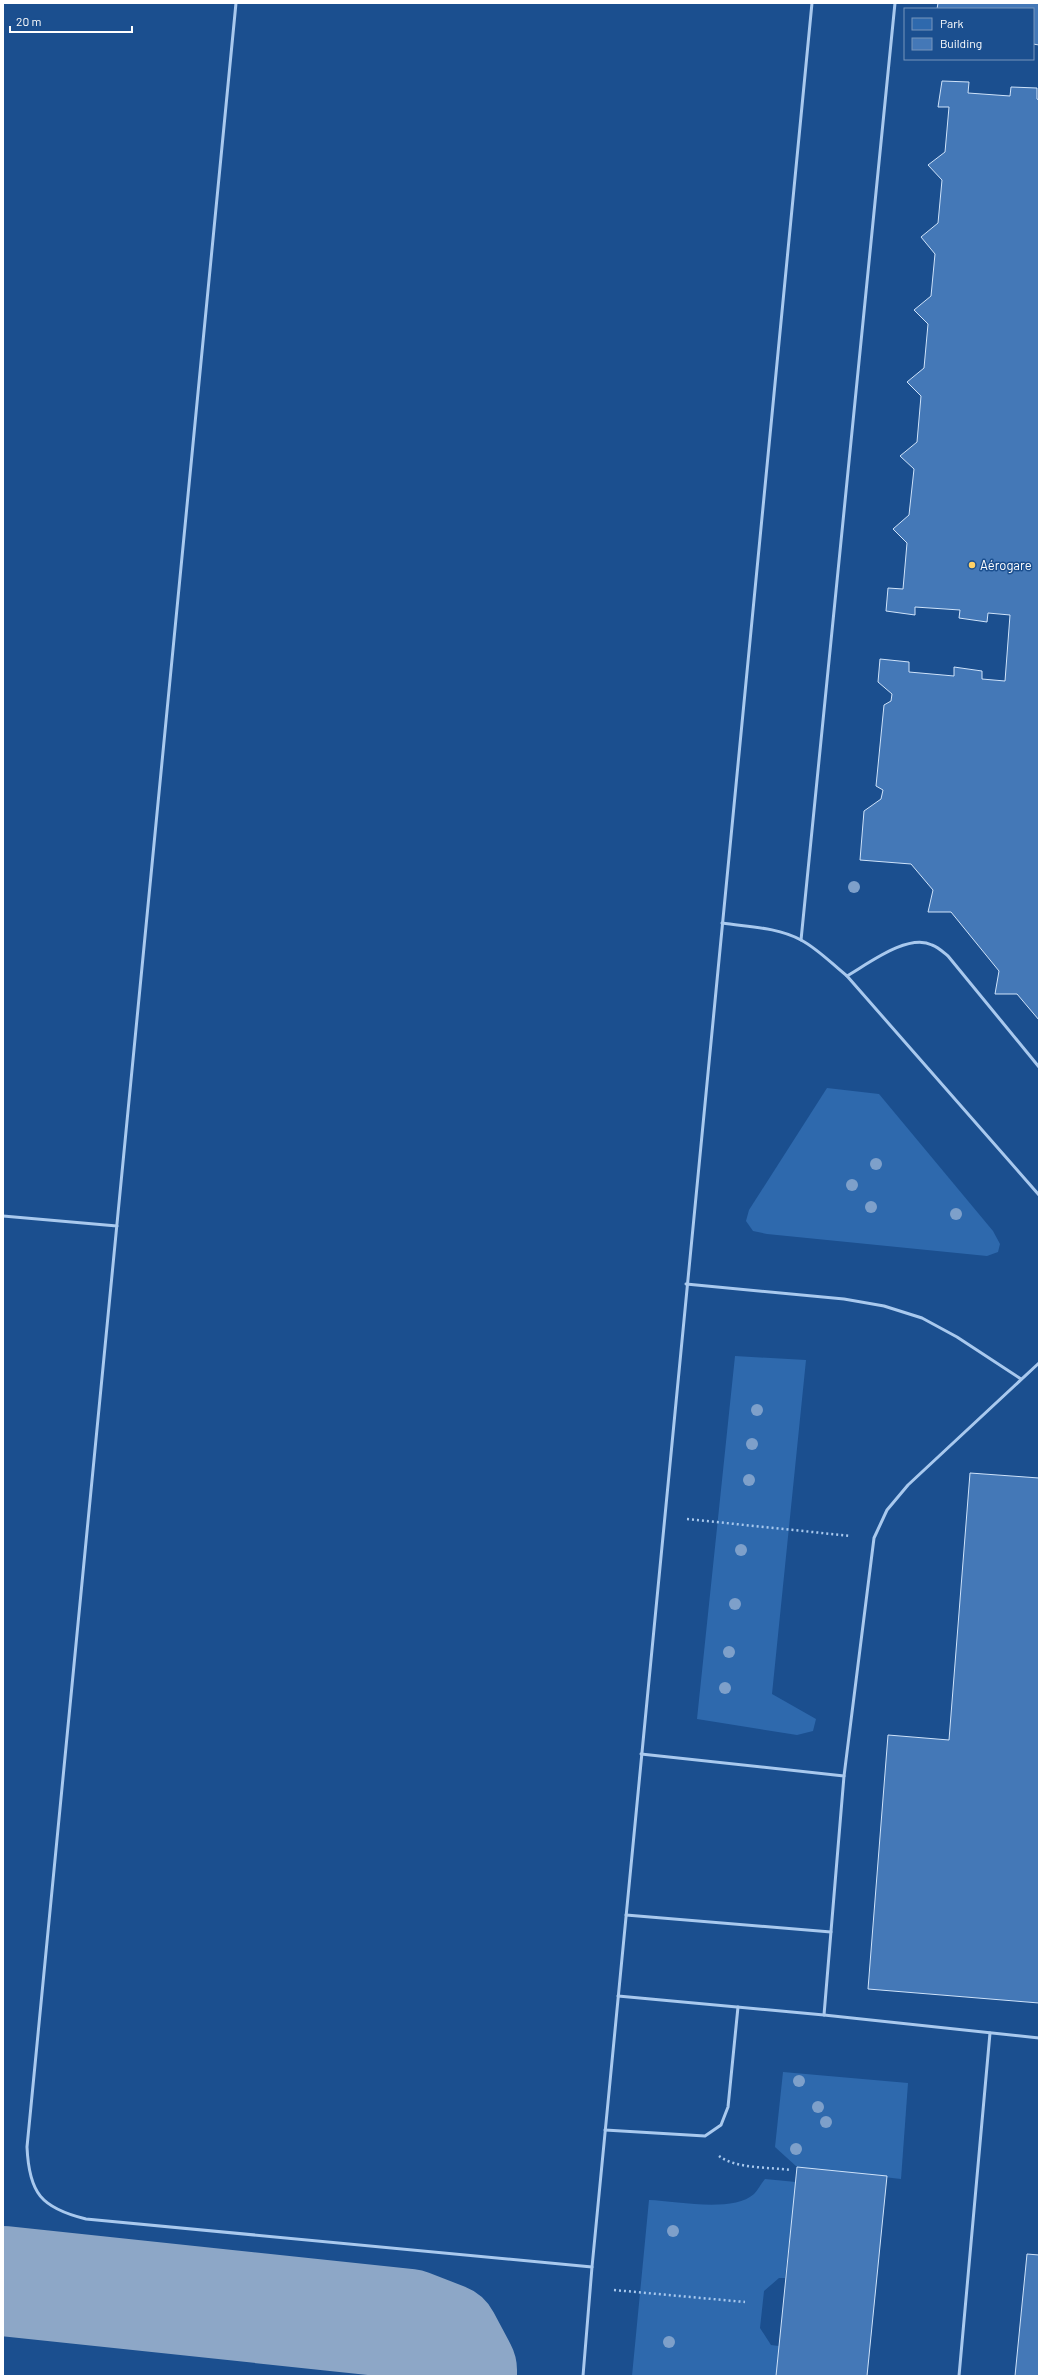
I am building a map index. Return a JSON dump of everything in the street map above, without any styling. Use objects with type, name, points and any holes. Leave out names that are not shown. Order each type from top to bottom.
[{"type":"lane","points":[[236,3],[27,2147],[28,2173],[40,2196],[60,2213],[86,2220],[592,2267]]},
{"type":"lane","points":[[583,2376],[590,2288],[686,1284],[812,3]]},
{"type":"lane","points":[[801,940],[895,3]]},
{"type":"lane","points":[[722,923],[773,930],[801,940],[847,976],[1039,1195]]},
{"type":"lane","points":[[847,976],[894,949],[912,942],[932,944],[948,956],[1039,1067]]},
{"type":"lane","points":[[3,1216],[117,1226]]},
{"type":"lane","points":[[686,1284],[844,1300],[884,1306],[922,1318],[1021,1379]]},
{"type":"lane","points":[[824,2015],[844,1776],[874,1538],[887,1510],[908,1485],[1039,1363]]},
{"type":"lane","points":[[641,1754],[844,1776]]},
{"type":"lane","points":[[626,1915],[831,1932]]},
{"type":"lane","points":[[618,1996],[824,2015],[1039,2038]]},
{"type":"lane","points":[[605,2130],[705,2136],[721,2126],[728,2107],[738,2007]]},
{"type":"lane","points":[[959,2376],[990,2033]]},
{"type":"path","points":[[664,1517],[874,1538]]},
{"type":"path","points":[[705,2136],[712,2150],[724,2160],[739,2164],[790,2170]]},
{"type":"path","points":[[590,2288],[745,2302]]},
{"type":"green space","points":[[827,1088],[879,1094],[993,1231],[1000,1244],[998,1252],[987,1256],[767,1234],[753,1231],[746,1221],[749,1210]]},
{"type":"green space","points":[[735,1356],[806,1360],[772,1694],[816,1719],[813,1731],[797,1735],[697,1719]]},
{"type":"green space","points":[[783,2072],[908,2083],[901,2179],[797,2167],[775,2147]]},
{"type":"green space","points":[[765,2179],[796,2182],[785,2278],[779,2278],[764,2291],[760,2328],[771,2345],[779,2346],[776,2376],[632,2376],[649,2200],[719,2205],[733,2203],[745,2200],[754,2194]]},
{"type":"building","points":[[938,3],[1039,3],[1039,45],[1034,44],[1034,8],[937,8]]},
{"type":"building","name":"Aérogare","points":[[942,81],[969,82],[968,93],[1010,96],[1011,87],[1037,88],[1037,99],[1039,100],[1039,1020],[1017,994],[995,994],[999,971],[951,912],[928,912],[933,890],[911,864],[860,860],[864,811],[881,799],[883,790],[876,786],[884,705],[891,701],[892,694],[878,682],[880,659],[909,662],[909,672],[954,676],[954,667],[982,671],[982,679],[1005,681],[1010,615],[988,613],[987,622],[959,618],[960,610],[915,607],[915,615],[886,611],[888,588],[903,589],[907,543],[893,529],[909,515],[914,469],[900,456],[917,442],[921,396],[907,382],[924,368],[928,324],[914,310],[931,296],[935,254],[921,237],[938,223],[942,180],[928,165],[945,152],[949,107],[938,107]]},
{"type":"building","points":[[970,1473],[1039,1478],[1039,2003],[868,1989],[888,1735],[949,1740]]},
{"type":"building","points":[[797,2167],[887,2176],[867,2376],[776,2376]]},
{"type":"building","points":[[1027,2254],[1039,2255],[1039,2376],[1015,2376]]},
{"type":"taxiway","points":[[3,2281],[409,2324],[445,2338],[462,2370],[462,2376]]},
{"type":"place","name":"Aérogare","points":[[972,565]]}]
